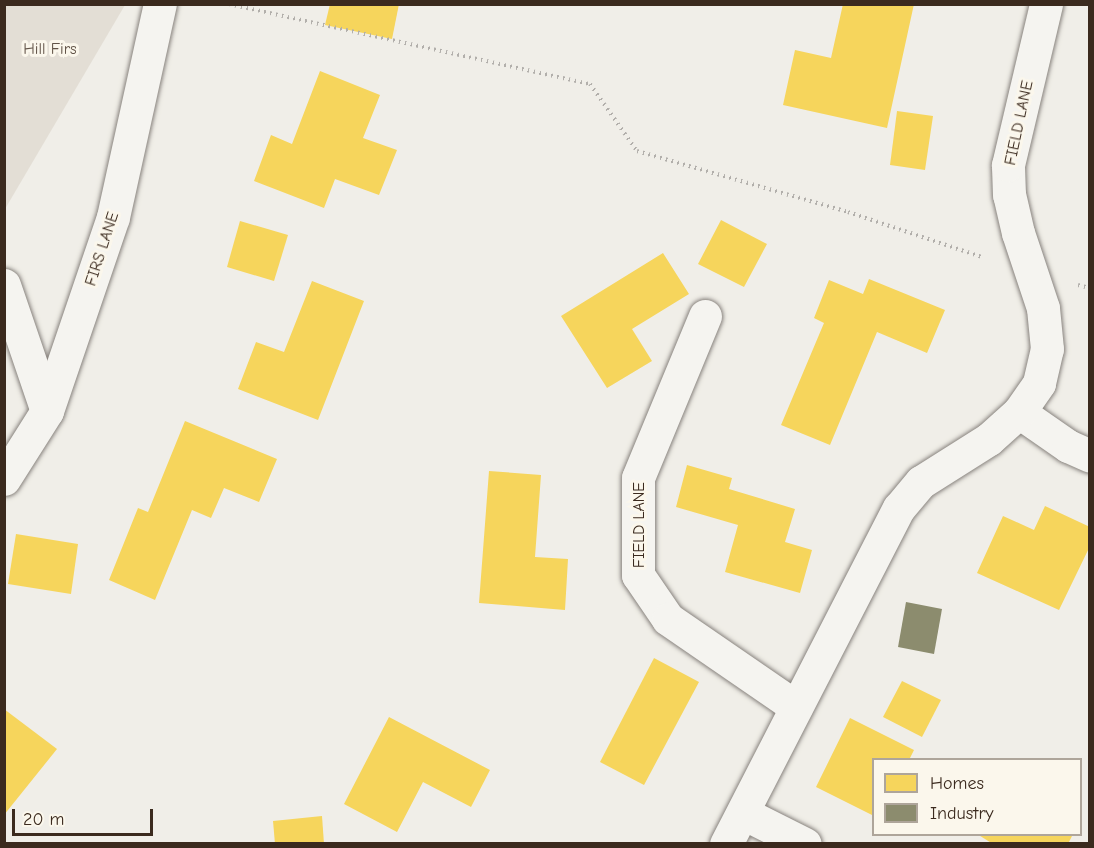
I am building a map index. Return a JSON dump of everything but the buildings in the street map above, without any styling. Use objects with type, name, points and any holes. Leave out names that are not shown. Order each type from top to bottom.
[{"type":"street","name":"FIRS LANE","points":[[4,479],[47,411],[113,217],[160,4]]},
{"type":"street","name":"FIELD LANE","points":[[726,843],[899,508],[921,482],[989,439],[1019,412],[1039,383],[1047,349],[1043,308],[1009,195],[1008,165],[1046,4]]},
{"type":"street","points":[[4,285],[47,411]]},
{"type":"street","name":"FIELD LANE","points":[[705,316],[638,477],[639,575],[668,619],[796,706]]},
{"type":"street","points":[[1019,412],[1068,446],[1089,456]]},
{"type":"street","points":[[743,813],[805,843]]},
{"type":"path","points":[[229,4],[590,84],[637,151],[848,212],[1032,274]]},
{"type":"shaded area","name":"Hill Firs","points":[[4,5],[125,5],[5,209]]}]
